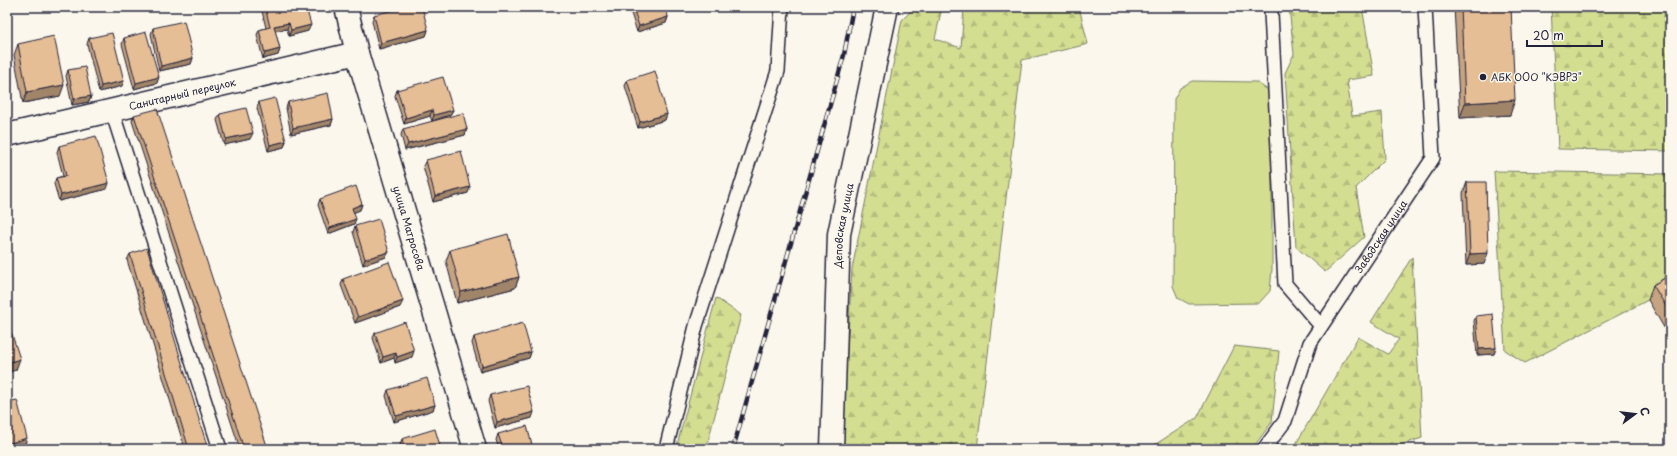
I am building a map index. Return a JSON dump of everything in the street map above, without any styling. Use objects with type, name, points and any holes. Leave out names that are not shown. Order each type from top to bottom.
[{"type":"street","name":"улица Матросова","points":[[346,7],[358,53],[475,449]]},
{"type":"street","name":"Деповская улица","points":[[832,449],[839,234],[887,7]]},
{"type":"street","name":"Санитарный переулок","points":[[7,135],[358,53]]},
{"type":"lane","points":[[666,449],[696,326],[778,71],[782,7]]},
{"type":"lane","name":"Заводская улица","points":[[1264,449],[1285,421],[1310,343],[1433,158],[1425,7]]},
{"type":"lane","points":[[1272,13],[1285,284],[1321,326]]},
{"type":"lane","points":[[112,111],[220,449]]},
{"type":"green space","points":[[915,7],[942,7],[935,39],[961,48],[964,7],[1079,7],[1088,44],[1022,60],[977,449],[841,449],[852,269],[902,20]]},
{"type":"green space","points":[[1289,7],[1362,7],[1374,76],[1347,80],[1352,116],[1382,112],[1385,159],[1356,188],[1364,237],[1325,272],[1296,247],[1285,73],[1294,54]]},
{"type":"green space","points":[[1551,7],[1670,7],[1670,151],[1558,149]]},
{"type":"green space","points":[[1192,81],[1256,82],[1268,90],[1272,102],[1272,269],[1270,291],[1259,303],[1189,304],[1178,298],[1173,286],[1174,99],[1180,88]]},
{"type":"green space","points":[[1494,171],[1670,174],[1670,287],[1648,300],[1525,363],[1505,350]]},
{"type":"green space","points":[[1412,257],[1422,438],[1388,449],[1293,449],[1358,337],[1388,354],[1399,339],[1371,322]]},
{"type":"green space","points":[[716,298],[741,315],[706,449],[676,449]]},
{"type":"green space","points":[[1234,346],[1279,351],[1272,422],[1252,449],[1148,449],[1197,418]]},
{"type":"building","points":[[265,7],[306,7],[311,25],[291,30],[289,23],[274,26],[280,49],[265,53],[259,30],[270,27]]},
{"type":"building","points":[[405,7],[422,7],[428,30],[381,43],[374,15]]},
{"type":"building","points":[[633,7],[665,7],[668,17],[639,26]]},
{"type":"building","name":"АБК ООО \"КЭВРЗ\"","points":[[1461,7],[1511,7],[1515,100],[1465,103]]},
{"type":"building","points":[[184,21],[193,58],[161,66],[153,28]]},
{"type":"building","points":[[146,32],[159,77],[136,83],[124,38]]},
{"type":"building","points":[[112,33],[124,81],[101,86],[89,38]]},
{"type":"building","points":[[54,36],[64,85],[27,92],[18,44]]},
{"type":"building","points":[[85,67],[91,96],[74,99],[68,70]]},
{"type":"building","points":[[655,71],[667,114],[640,122],[627,80]]},
{"type":"building","points":[[443,77],[453,110],[434,115],[432,110],[406,118],[397,90]]},
{"type":"building","points":[[328,93],[333,119],[293,128],[288,102]]},
{"type":"building","points":[[275,98],[286,141],[270,145],[259,102]]},
{"type":"building","points":[[246,108],[253,133],[226,139],[220,114]]},
{"type":"building","points":[[157,109],[268,449],[244,449],[134,115]]},
{"type":"building","points":[[463,113],[467,129],[408,144],[403,129]]},
{"type":"building","points":[[96,136],[109,183],[61,195],[56,178],[66,176],[59,146]]},
{"type":"building","points":[[461,151],[470,187],[435,196],[426,160]]},
{"type":"building","points":[[1467,182],[1486,182],[1488,253],[1470,254]]},
{"type":"building","points":[[356,186],[362,204],[352,208],[356,219],[330,228],[320,199]]},
{"type":"building","points":[[379,219],[389,252],[365,259],[355,226]]},
{"type":"building","points":[[508,234],[519,277],[461,292],[450,250]]},
{"type":"building","points":[[147,248],[208,449],[189,449],[130,254]]},
{"type":"building","points":[[389,262],[403,301],[358,317],[343,279]]},
{"type":"building","points":[[1670,275],[1670,313],[1653,285]]},
{"type":"building","points":[[1493,314],[1496,348],[1479,349],[1476,316]]},
{"type":"building","points":[[7,319],[20,359],[7,363]]},
{"type":"building","points":[[405,322],[414,351],[397,357],[396,353],[383,357],[375,333]]},
{"type":"building","points":[[523,323],[531,352],[482,366],[474,337]]},
{"type":"building","points":[[427,378],[435,405],[396,416],[388,390]]},
{"type":"building","points":[[527,386],[534,412],[497,422],[490,395]]},
{"type":"building","points":[[17,400],[27,438],[7,444],[7,402]]},
{"type":"building","points":[[527,426],[533,449],[507,449],[506,445],[502,446],[498,434]]},
{"type":"building","points":[[435,429],[441,449],[405,449],[402,439]]},
{"type":"railway","points":[[733,449],[844,55],[853,7]]},
{"type":"place","name":"АБК ООО \"КЭВРЗ\"","points":[[1483,77]]}]
